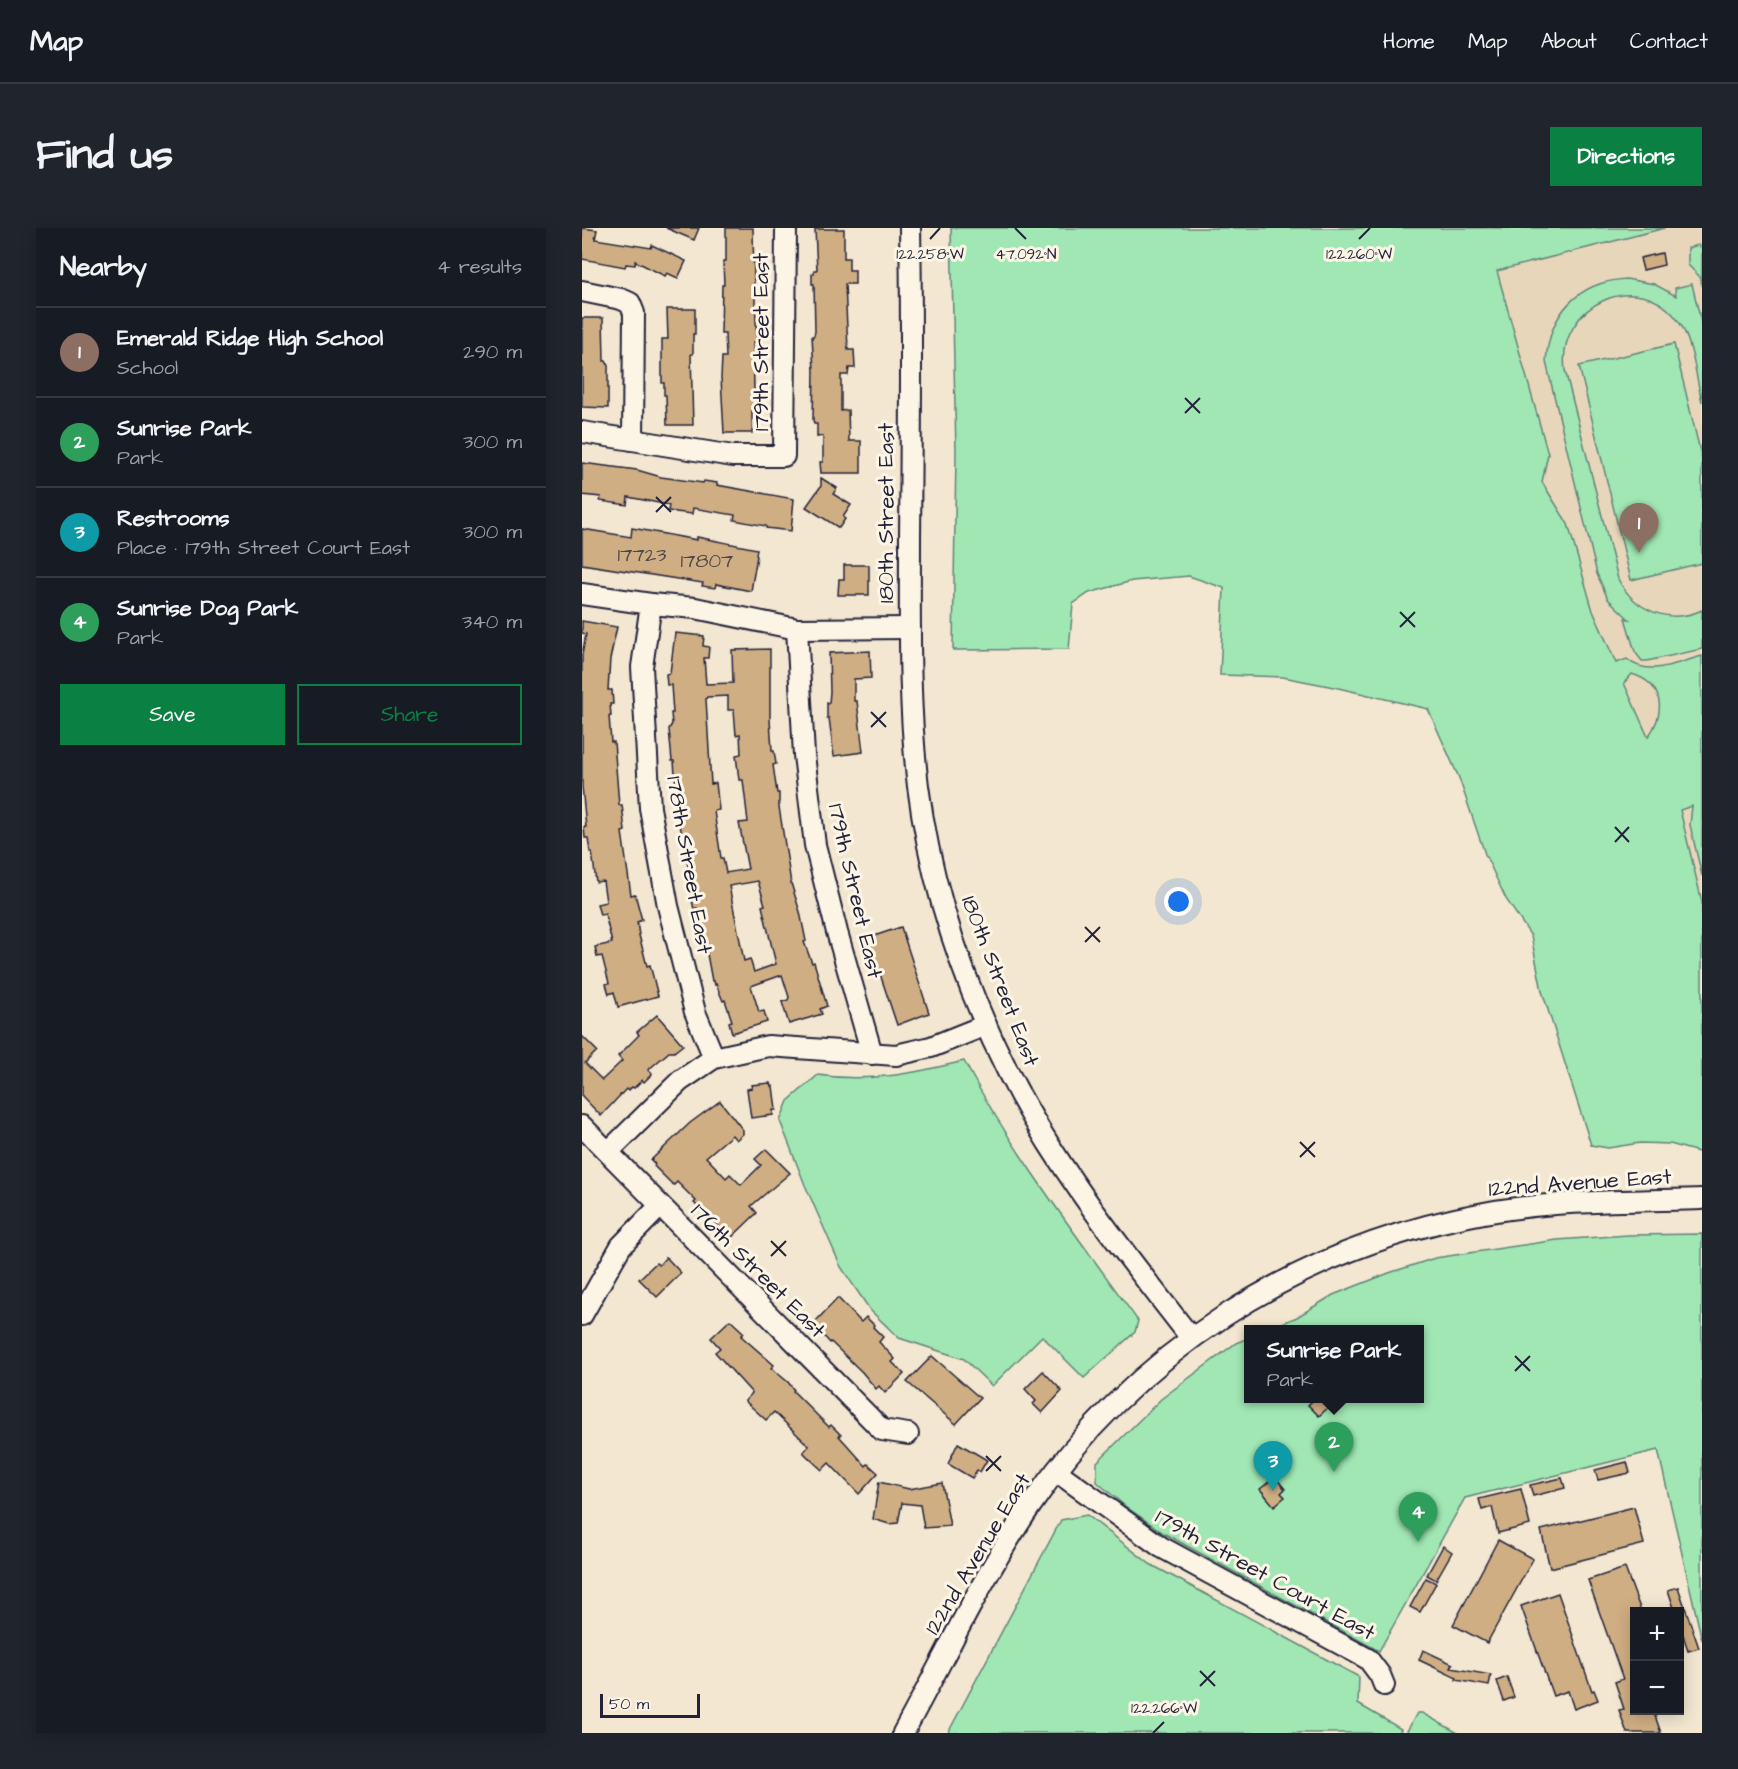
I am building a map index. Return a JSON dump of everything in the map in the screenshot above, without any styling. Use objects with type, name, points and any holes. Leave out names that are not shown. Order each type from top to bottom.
[{"type":"street","name":"179th Street East","points":[[633,441],[734,456],[784,456],[786,228]]},
{"type":"street","name":"180th Street East","points":[[910,228],[911,719],[919,789],[937,885],[954,942],[986,1025],[1041,1132],[1073,1181],[1191,1338]]},
{"type":"street","points":[[582,291],[621,298],[630,303],[634,313],[633,441],[582,432]]},
{"type":"street","points":[[582,594],[695,608],[797,629],[910,628]]},
{"type":"street","name":"178th Street East","points":[[651,604],[642,667],[650,808],[668,906],[694,1012],[714,1058]]},
{"type":"street","name":"179th Street East","points":[[797,629],[804,755],[815,845],[872,1054]]},
{"type":"street","points":[[608,1152],[680,1081],[714,1058],[768,1046],[896,1055],[931,1047],[986,1025]]},
{"type":"street","name":"176th Street East","points":[[582,1126],[882,1430],[908,1434]]},
{"type":"street","name":"122nd Avenue East","points":[[903,1733],[997,1561],[1056,1471],[1154,1367],[1191,1338],[1244,1302],[1310,1268],[1372,1242],[1427,1226],[1486,1213],[1570,1203],[1702,1199]]},
{"type":"street","points":[[582,1316],[621,1246],[660,1206]]},
{"type":"street","name":"179th Street Court East","points":[[1056,1471],[1161,1546],[1368,1659],[1380,1675],[1384,1685]]},
{"type":"shaded area","points":[[1487,228],[1702,228],[1702,902],[1680,810],[1593,611],[1568,524],[1542,482],[1548,454]]},
{"type":"green space","points":[[951,228],[1665,228],[1497,271],[1548,454],[1542,482],[1568,524],[1593,611],[1616,663],[1627,659],[1635,665],[1654,668],[1702,656],[1702,876],[1690,825],[1692,806],[1680,810],[1702,902],[1702,1153],[1670,1144],[1640,1143],[1608,1148],[1591,1145],[1542,991],[1531,936],[1506,899],[1485,854],[1459,778],[1428,709],[1283,677],[1220,675],[1224,588],[1189,576],[1132,581],[1089,593],[1073,604],[1069,649],[953,650],[956,453]],"holes":[[[1632,674],[1651,685],[1659,700],[1658,718],[1648,737],[1624,683]]]},
{"type":"green space","points":[[1698,245],[1702,248],[1702,286],[1700,277],[1688,265],[1688,248]]},
{"type":"green space","points":[[1626,279],[1654,284],[1676,296],[1675,288],[1692,284],[1702,326],[1702,402],[1691,350],[1684,330],[1663,305],[1643,297],[1623,295],[1604,300],[1587,311],[1574,327],[1566,347],[1565,370],[1618,579],[1634,599],[1643,607],[1654,612],[1677,616],[1702,610],[1702,649],[1647,661],[1642,661],[1635,652],[1625,618],[1629,619],[1608,599],[1597,574],[1546,362],[1553,329],[1569,304],[1593,286]]},
{"type":"green space","points":[[1674,344],[1702,459],[1702,563],[1631,580],[1579,366]]},
{"type":"green space","points":[[964,1061],[1025,1161],[1138,1321],[1135,1332],[1084,1378],[1042,1336],[992,1386],[964,1359],[899,1338],[870,1310],[841,1267],[780,1121],[788,1101],[818,1075],[855,1078],[892,1076]]},
{"type":"green space","points":[[1702,1234],[1702,1640],[1658,1450],[1465,1498],[1379,1651],[1165,1534],[1125,1506],[1097,1482],[1097,1462],[1161,1399],[1236,1343],[1244,1340],[1244,1403],[1424,1403],[1424,1325],[1278,1325],[1297,1317],[1333,1295],[1435,1258],[1557,1240],[1628,1235]]},
{"type":"green space","points":[[1087,1515],[1150,1564],[1359,1677],[1358,1704],[1401,1729],[1399,1733],[948,1733],[1061,1520]]},
{"type":"green space","points":[[1417,1713],[1422,1713],[1458,1733],[1406,1733]]},
{"type":"building","points":[[582,228],[597,230],[595,239],[651,248],[652,245],[686,261],[678,278],[667,273],[665,276],[635,261],[635,265],[626,264],[625,267],[582,259]]},
{"type":"building","points":[[666,228],[699,228],[694,240]]},
{"type":"building","points":[[726,228],[753,228],[754,286],[758,286],[758,296],[755,296],[757,342],[753,342],[756,403],[752,404],[752,433],[724,433],[721,378],[722,357],[726,357],[725,334],[721,334]]},
{"type":"building","points":[[815,229],[844,229],[844,258],[849,258],[849,270],[855,270],[855,284],[845,284],[848,350],[854,350],[855,368],[849,368],[848,375],[841,375],[841,411],[848,410],[849,441],[861,441],[861,473],[821,473],[823,436],[817,437],[817,424],[814,424],[813,420],[812,336],[815,331],[812,274],[814,270],[817,270]]},
{"type":"building","points":[[1662,253],[1664,265],[1643,270],[1640,258]]},
{"type":"building","points":[[667,309],[695,309],[695,334],[693,334],[693,354],[691,354],[693,425],[667,425],[666,395],[664,395],[664,383],[662,383],[662,339],[668,339]]},
{"type":"building","points":[[582,318],[603,318],[604,361],[608,365],[608,408],[582,407]]},
{"type":"building","points":[[582,463],[637,470],[661,477],[717,483],[717,485],[794,499],[791,531],[766,528],[766,526],[734,520],[735,515],[693,508],[692,514],[668,511],[669,505],[628,497],[627,505],[600,501],[601,497],[582,495]]},
{"type":"building","points":[[821,478],[837,488],[833,494],[851,505],[839,528],[806,507],[821,486]]},
{"type":"building","points":[[632,528],[697,540],[697,537],[757,549],[751,591],[716,584],[715,588],[702,586],[703,583],[582,564],[582,529],[631,537]]},
{"type":"building","points":[[844,565],[869,565],[869,595],[838,595],[839,579],[844,579]]},
{"type":"building","points":[[582,621],[617,627],[610,659],[608,690],[612,690],[613,704],[610,704],[611,716],[609,716],[611,742],[614,742],[619,805],[622,805],[625,831],[622,832],[631,895],[635,894],[642,920],[637,922],[639,935],[658,996],[618,1007],[614,992],[609,994],[606,984],[609,983],[602,956],[597,957],[595,947],[612,943],[605,914],[600,915],[597,904],[606,902],[603,881],[596,882],[592,852],[590,852],[588,838],[585,838],[582,786],[582,655],[586,634],[582,633]]},
{"type":"building","points":[[675,633],[704,636],[703,646],[709,647],[708,658],[704,658],[706,684],[733,683],[732,650],[770,649],[770,720],[772,751],[774,751],[776,764],[773,765],[791,883],[800,912],[806,941],[804,942],[812,963],[814,962],[827,1006],[820,1009],[822,1014],[789,1024],[782,1002],[788,1000],[789,997],[782,975],[751,986],[759,1012],[764,1011],[767,1022],[732,1033],[729,1022],[732,1021],[725,1000],[723,1001],[716,984],[712,981],[701,922],[697,908],[694,909],[689,888],[688,876],[690,876],[678,815],[669,729],[672,724],[671,713],[673,713],[671,685],[667,685],[666,674],[670,673]],"holes":[[[728,696],[728,710],[734,710],[736,735],[740,734],[741,754],[736,755],[739,780],[743,780],[748,822],[739,823],[748,869],[726,873],[723,858],[721,858],[714,811],[719,810],[716,783],[711,784],[706,699],[707,697]],[[758,881],[776,964],[754,972],[750,959],[744,961],[729,886]]]},
{"type":"building","points":[[870,651],[871,678],[854,679],[854,701],[857,701],[863,752],[834,756],[829,718],[827,718],[830,692],[829,653]]},
{"type":"building","points":[[901,927],[929,1013],[897,1025],[868,938]]},
{"type":"building","points":[[657,1015],[683,1045],[674,1052],[669,1052],[648,1070],[652,1074],[644,1082],[642,1080],[628,1091],[626,1089],[601,1116],[582,1096],[582,1036],[597,1051],[585,1063],[602,1080],[622,1061],[618,1056],[639,1035],[637,1032]]},
{"type":"building","points":[[770,1083],[773,1086],[776,1110],[773,1110],[773,1115],[751,1118],[747,1089],[752,1088],[751,1085]]},
{"type":"building","points":[[720,1101],[743,1130],[743,1134],[736,1140],[732,1135],[706,1157],[726,1178],[730,1174],[741,1185],[761,1165],[755,1159],[766,1149],[790,1173],[751,1206],[757,1213],[731,1238],[694,1203],[696,1201],[677,1182],[674,1185],[671,1183],[651,1160],[690,1123]]},
{"type":"building","points":[[666,1257],[681,1273],[657,1297],[639,1279]]},
{"type":"building","points":[[838,1298],[861,1322],[866,1317],[874,1325],[873,1327],[883,1337],[879,1342],[895,1359],[892,1362],[904,1374],[885,1393],[879,1386],[876,1389],[813,1324]]},
{"type":"building","points":[[730,1320],[744,1333],[741,1336],[774,1365],[771,1368],[788,1382],[793,1391],[829,1427],[831,1425],[841,1435],[839,1436],[866,1466],[868,1464],[878,1473],[859,1494],[829,1463],[822,1470],[809,1458],[803,1452],[809,1446],[774,1412],[766,1420],[745,1401],[752,1393],[715,1352],[720,1348],[711,1338]]},
{"type":"building","points":[[932,1356],[980,1398],[956,1424],[907,1382]]},
{"type":"building","points":[[1043,1371],[1062,1391],[1042,1413],[1033,1404],[1036,1401],[1025,1389]]},
{"type":"building","points":[[1310,1403],[1330,1403],[1331,1405],[1319,1416],[1308,1405]]},
{"type":"building","points":[[958,1443],[987,1460],[980,1472],[977,1470],[972,1478],[948,1464]]},
{"type":"building","points":[[1627,1462],[1630,1473],[1598,1480],[1595,1470]]},
{"type":"building","points":[[1275,1477],[1285,1489],[1281,1493],[1285,1497],[1274,1506],[1260,1489]]},
{"type":"building","points":[[1562,1478],[1565,1488],[1533,1496],[1530,1485]]},
{"type":"building","points":[[879,1482],[909,1489],[942,1483],[950,1526],[924,1528],[920,1505],[902,1503],[898,1523],[889,1524],[873,1519]]},
{"type":"building","points":[[1521,1489],[1530,1525],[1498,1533],[1492,1507],[1482,1510],[1479,1499]]},
{"type":"building","points":[[1634,1507],[1644,1544],[1550,1568],[1541,1530]]},
{"type":"building","points":[[1498,1540],[1533,1559],[1487,1643],[1453,1625]]},
{"type":"building","points":[[1443,1546],[1452,1552],[1436,1580],[1427,1575]]},
{"type":"building","points":[[1625,1568],[1640,1607],[1630,1607],[1630,1715],[1655,1715],[1661,1733],[1627,1733],[1619,1710],[1624,1709],[1615,1682],[1623,1679],[1588,1580]]},
{"type":"building","points":[[1426,1578],[1436,1583],[1420,1612],[1410,1607]]},
{"type":"building","points":[[1678,1587],[1699,1648],[1688,1651],[1684,1638],[1684,1607],[1674,1607],[1668,1590]]},
{"type":"building","points":[[1558,1593],[1592,1691],[1594,1690],[1598,1700],[1574,1709],[1568,1691],[1553,1696],[1521,1606]]},
{"type":"building","points":[[1423,1650],[1453,1664],[1451,1668],[1491,1675],[1489,1686],[1456,1680],[1457,1678],[1419,1660]]},
{"type":"building","points":[[1507,1677],[1514,1697],[1504,1701],[1497,1681]]},
{"type":"place","name":"Emerald Ridge High School","points":[[1639,553]]},
{"type":"place","name":"Sunrise Park","points":[[1334,1472]]},
{"type":"place","name":"Restrooms","points":[[1273,1491]]},
{"type":"place","name":"Sunrise Dog Park","points":[[1418,1542]]}]
